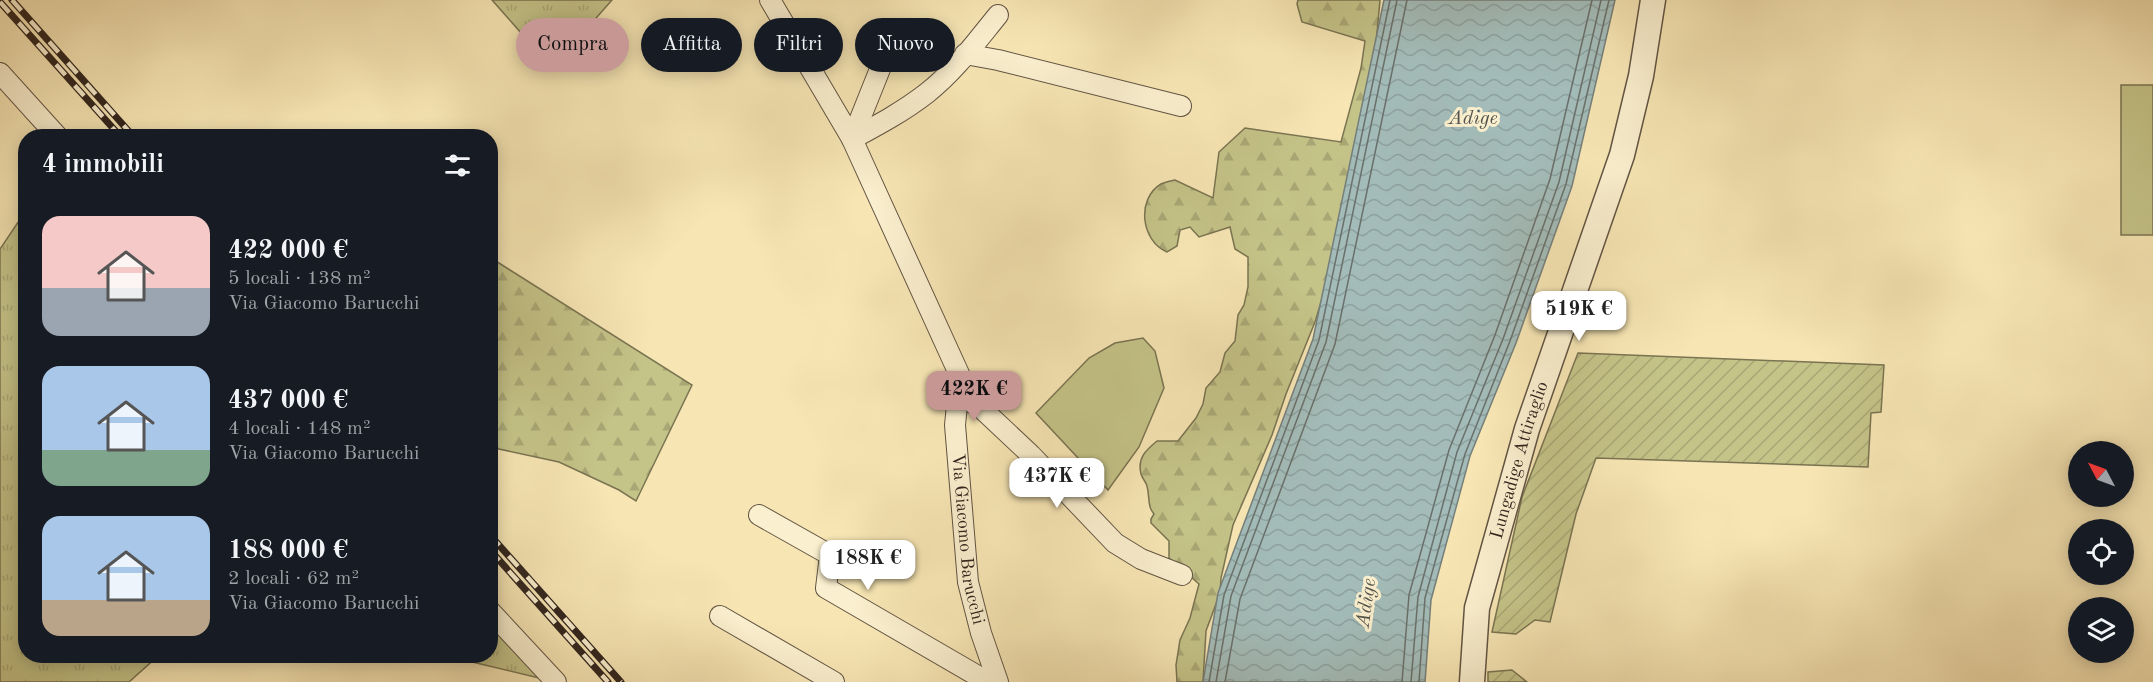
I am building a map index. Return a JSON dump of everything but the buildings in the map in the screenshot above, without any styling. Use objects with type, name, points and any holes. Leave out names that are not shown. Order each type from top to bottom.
[{"type":"street","name":"Via Giacomo Barucchi","points":[[770,0],[852,139],[960,376],[955,425],[968,582],[981,633],[998,682]]},
{"type":"street","name":"Lungadige Attiraglio","points":[[1472,682],[1477,608],[1527,429],[1622,155],[1641,76],[1653,0]]},
{"type":"street","points":[[852,139],[892,117],[928,93],[966,54],[998,15]]},
{"type":"street","points":[[966,54],[1181,106]]},
{"type":"street","points":[[852,139],[879,72]]},
{"type":"street","points":[[0,74],[51,129]]},
{"type":"street","points":[[958,395],[980,407],[1115,543],[1141,559],[1182,575]]},
{"type":"street","points":[[759,515],[830,555],[826,588],[988,682]]},
{"type":"street","points":[[720,616],[834,682]]},
{"type":"street","points":[[498,620],[556,682]]},
{"type":"green space","points":[[492,0],[612,0],[596,18],[516,18],[516,27]]},
{"type":"green space","points":[[1298,0],[1380,0],[1375,55],[1328,279],[1315,322],[1272,435],[1233,525],[1221,578],[1220,593],[1206,631],[1203,682],[1177,682],[1176,665],[1180,640],[1190,618],[1199,584],[1169,558],[1169,541],[1151,523],[1154,514],[1147,486],[1141,474],[1140,463],[1146,451],[1157,441],[1178,441],[1196,418],[1203,404],[1206,388],[1220,372],[1225,353],[1235,341],[1238,315],[1244,305],[1248,287],[1248,257],[1235,249],[1230,227],[1199,237],[1190,227],[1180,230],[1177,246],[1167,252],[1158,247],[1147,230],[1145,209],[1153,191],[1161,184],[1175,180],[1213,198],[1219,152],[1245,128],[1341,142],[1361,68],[1365,41],[1302,22]]},
{"type":"green space","points":[[2121,85],[2153,85],[2153,235],[2121,235]]},
{"type":"green space","points":[[18,222],[18,663],[150,663],[129,682],[0,682],[0,249]]},
{"type":"green space","points":[[498,262],[692,385],[636,501],[619,490],[559,462],[499,449]]},
{"type":"green space","points":[[1143,338],[1155,351],[1164,388],[1139,447],[1108,490],[1036,413],[1089,358],[1115,343]]},
{"type":"green space","points":[[1578,353],[1884,365],[1881,412],[1871,413],[1868,467],[1596,458],[1576,514],[1550,622],[1535,620],[1516,634],[1492,632],[1522,497]]},
{"type":"green space","points":[[498,633],[539,678],[476,663],[498,663]]},
{"type":"green space","points":[[1512,670],[1527,682],[1488,682],[1488,672]]},
{"type":"water","name":"Adige","points":[[1384,0],[1615,0],[1572,186],[1516,343],[1470,456],[1431,600],[1425,682],[1203,682],[1218,593],[1313,339]]},
{"type":"railway","points":[[12,0],[127,129]]},
{"type":"railway","points":[[0,2],[114,129]]},
{"type":"railway","points":[[498,544],[621,682]]},
{"type":"railway","points":[[498,559],[608,682]]}]
